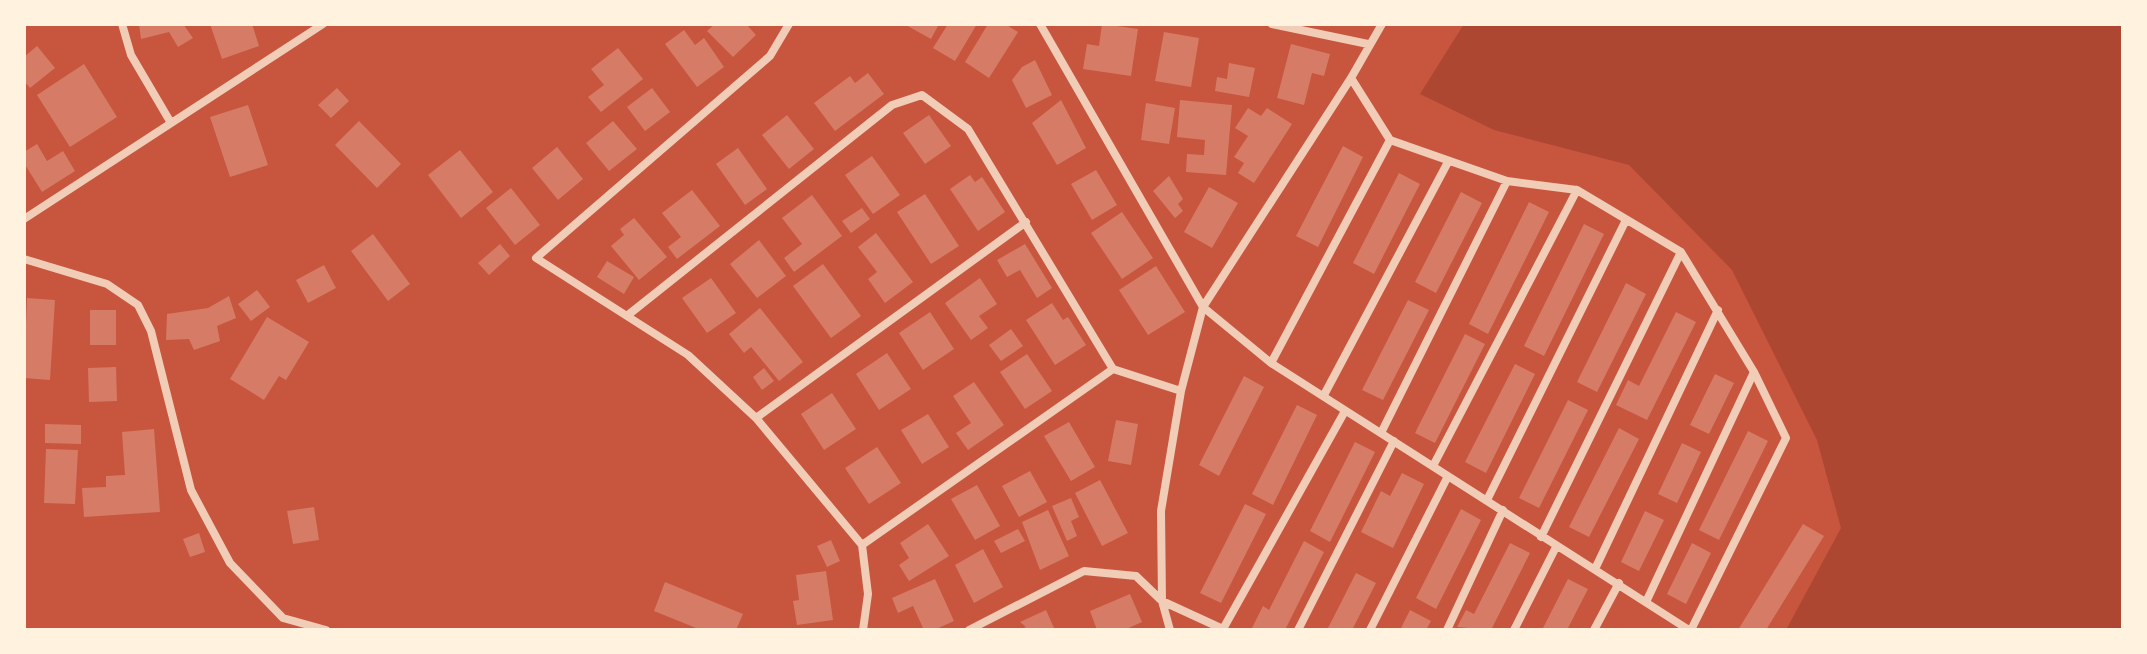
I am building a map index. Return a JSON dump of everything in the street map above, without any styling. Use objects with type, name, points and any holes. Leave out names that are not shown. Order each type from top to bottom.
[{"type":"street","points":[[122,24],[131,55],[171,123]]},
{"type":"street","points":[[24,219],[323,24]]},
{"type":"street","points":[[789,24],[770,56],[536,258],[688,355],[756,418],[862,545],[868,594],[863,630]]},
{"type":"street","points":[[1040,24],[1203,307],[1271,363],[1690,630],[1786,438],[1754,372],[1718,310],[1681,252],[1577,190],[1507,181],[1390,140],[1351,78]]},
{"type":"street","points":[[1272,24],[1368,44]]},
{"type":"street","points":[[1170,630],[1162,601],[1161,511],[1181,391],[1203,307],[1351,78],[1382,24]]},
{"type":"street","points":[[628,315],[892,105],[922,95],[968,129],[1113,369],[1181,391]]},
{"type":"street","points":[[1271,363],[1390,140]]},
{"type":"street","points":[[1324,395],[1448,162]]},
{"type":"street","points":[[1381,433],[1507,181]]},
{"type":"street","points":[[1433,466],[1577,190]]},
{"type":"street","points":[[1487,500],[1626,220]]},
{"type":"street","points":[[756,418],[1026,222]]},
{"type":"street","points":[[1541,537],[1681,252]]},
{"type":"street","points":[[24,259],[107,284],[138,305],[151,331],[191,490],[230,563],[283,618],[326,630]]},
{"type":"street","points":[[1595,569],[1718,310]]},
{"type":"street","points":[[862,545],[1113,369]]},
{"type":"street","points":[[1646,602],[1754,372]]},
{"type":"street","points":[[969,630],[1084,571],[1136,576],[1162,601],[1224,629],[1345,411]]},
{"type":"street","points":[[1298,630],[1394,441]]},
{"type":"street","points":[[1370,630],[1448,476]]},
{"type":"street","points":[[1447,630],[1503,510]]},
{"type":"street","points":[[1514,630],[1556,547]]},
{"type":"street","points":[[1594,630],[1619,583]]},
{"type":"shaded area","points":[[1464,24],[2123,24],[2123,630],[1786,630],[1841,528],[1817,440],[1732,270],[1629,165],[1494,130],[1420,94]]},
{"type":"building","points":[[139,24],[183,24],[193,38],[178,47],[169,32],[141,39]]},
{"type":"building","points":[[210,24],[252,24],[259,46],[222,59]]},
{"type":"building","points":[[715,24],[746,24],[756,35],[733,57],[707,31]]},
{"type":"building","points":[[904,24],[939,24],[931,39]]},
{"type":"building","points":[[948,24],[977,24],[955,61],[933,48]]},
{"type":"building","points":[[988,24],[1005,24],[1018,32],[989,78],[965,62]]},
{"type":"building","points":[[1102,24],[1138,29],[1131,76],[1083,69],[1087,44],[1099,46]]},
{"type":"building","points":[[684,30],[695,45],[704,38],[724,67],[697,87],[665,44]]},
{"type":"building","points":[[1164,32],[1199,38],[1191,87],[1155,81]]},
{"type":"building","points":[[1291,44],[1330,54],[1324,76],[1312,73],[1304,105],[1277,98]]},
{"type":"building","points":[[37,46],[55,68],[30,88],[24,81],[24,57]]},
{"type":"building","points":[[618,48],[643,79],[601,112],[588,97],[604,85],[591,69]]},
{"type":"building","points":[[1035,60],[1052,95],[1026,108],[1012,80],[1022,67]]},
{"type":"building","points":[[1229,63],[1255,68],[1249,97],[1215,91],[1217,77],[1227,79]]},
{"type":"building","points":[[84,64],[117,117],[70,147],[37,95]]},
{"type":"building","points":[[868,73],[884,94],[835,131],[814,103],[850,76],[855,83]]},
{"type":"building","points":[[337,88],[349,101],[331,118],[318,105]]},
{"type":"building","points":[[652,88],[670,112],[645,131],[627,107]]},
{"type":"building","points":[[1061,100],[1086,148],[1057,165],[1032,123]]},
{"type":"building","points":[[1180,100],[1232,105],[1226,175],[1186,172],[1187,154],[1204,155],[1205,140],[1177,137]]},
{"type":"building","points":[[1146,103],[1175,108],[1169,144],[1141,140]]},
{"type":"building","points":[[248,105],[268,165],[230,177],[210,117]]},
{"type":"building","points":[[1248,108],[1261,116],[1267,108],[1292,124],[1254,183],[1238,173],[1244,163],[1234,157],[1248,136],[1235,128]]},
{"type":"building","points":[[787,115],[814,149],[789,169],[762,135]]},
{"type":"building","points":[[929,115],[951,146],[925,164],[903,133]]},
{"type":"building","points":[[359,121],[401,164],[377,188],[335,145]]},
{"type":"building","points":[[613,121],[637,149],[609,171],[586,143]]},
{"type":"building","points":[[37,144],[47,161],[63,151],[75,171],[42,192],[24,163],[24,152]]},
{"type":"building","points":[[1343,146],[1363,157],[1318,247],[1296,236]]},
{"type":"building","points":[[557,147],[583,179],[558,200],[532,168]]},
{"type":"building","points":[[738,148],[767,189],[745,205],[716,164]]},
{"type":"building","points":[[460,150],[493,192],[461,218],[428,175]]},
{"type":"building","points":[[872,156],[900,195],[873,214],[845,175]]},
{"type":"building","points":[[1096,170],[1117,205],[1092,220],[1071,184]]},
{"type":"building","points":[[1399,173],[1420,184],[1374,274],[1353,263]]},
{"type":"building","points":[[970,175],[975,182],[982,177],[1005,212],[978,231],[950,189]]},
{"type":"building","points":[[1169,176],[1183,199],[1178,204],[1183,211],[1175,218],[1153,191]]},
{"type":"building","points":[[1209,187],[1238,203],[1212,248],[1184,232]]},
{"type":"building","points":[[511,188],[540,225],[515,245],[486,208]]},
{"type":"building","points":[[692,190],[720,226],[677,259],[668,247],[681,237],[662,213]]},
{"type":"building","points":[[1461,192],[1482,203],[1436,293],[1415,282]]},
{"type":"building","points":[[925,194],[959,246],[931,264],[897,212]]},
{"type":"building","points":[[812,195],[842,236],[794,272],[784,258],[802,244],[782,218]]},
{"type":"building","points":[[1529,202],[1549,212],[1488,334],[1469,324]]},
{"type":"building","points":[[862,208],[870,219],[851,233],[842,221]]},
{"type":"building","points":[[1122,212],[1153,258],[1122,279],[1091,233]]},
{"type":"building","points":[[634,218],[667,257],[639,280],[611,246],[624,235],[620,229]]},
{"type":"building","points":[[1584,224],[1604,234],[1544,356],[1524,346]]},
{"type":"building","points":[[876,233],[913,282],[885,303],[868,279],[877,272],[858,247]]},
{"type":"building","points":[[373,234],[410,284],[388,301],[351,251]]},
{"type":"building","points":[[759,240],[786,276],[757,298],[730,264]]},
{"type":"building","points":[[500,244],[510,256],[489,275],[478,263]]},
{"type":"building","points":[[1025,244],[1052,288],[1037,298],[1020,270],[1007,277],[997,260]]},
{"type":"building","points":[[607,261],[634,277],[624,294],[597,277]]},
{"type":"building","points":[[823,264],[861,316],[831,338],[793,286]]},
{"type":"building","points":[[324,265],[336,288],[308,303],[296,280]]},
{"type":"building","points":[[1156,266],[1185,312],[1148,335],[1119,290]]},
{"type":"building","points":[[711,278],[736,313],[707,333],[682,298]]},
{"type":"building","points":[[980,278],[997,304],[979,316],[988,328],[971,340],[945,303]]},
{"type":"building","points":[[1626,283],[1646,294],[1597,392],[1577,382]]},
{"type":"building","points":[[257,290],[270,307],[251,321],[238,304]]},
{"type":"building","points":[[229,296],[236,318],[217,326],[220,341],[194,350],[189,339],[166,340],[167,314],[208,308]]},
{"type":"building","points":[[27,298],[55,300],[50,380],[24,378]]},
{"type":"building","points":[[1408,300],[1429,310],[1383,400],[1362,390]]},
{"type":"building","points":[[1052,303],[1063,320],[1068,317],[1086,345],[1055,365],[1026,320]]},
{"type":"building","points":[[760,308],[803,362],[779,381],[751,347],[744,353],[729,334]]},
{"type":"building","points":[[90,310],[116,310],[116,345],[90,345]]},
{"type":"building","points":[[930,312],[954,349],[923,370],[899,333]]},
{"type":"building","points":[[1676,312],[1696,322],[1647,420],[1616,405],[1628,380],[1639,386]]},
{"type":"building","points":[[267,317],[309,342],[286,380],[279,376],[264,400],[230,379]]},
{"type":"building","points":[[1011,329],[1023,346],[1001,361],[989,345]]},
{"type":"building","points":[[1465,334],[1485,344],[1435,443],[1415,433]]},
{"type":"building","points":[[887,353],[911,389],[879,410],[856,374]]},
{"type":"building","points":[[1027,354],[1052,391],[1025,409],[1000,372]]},
{"type":"building","points":[[1515,364],[1535,374],[1486,473],[1465,462]]},
{"type":"building","points":[[116,367],[117,401],[89,402],[88,368]]},
{"type":"building","points":[[764,368],[774,381],[762,390],[753,377]]},
{"type":"building","points":[[1715,374],[1734,383],[1709,434],[1690,425]]},
{"type":"building","points":[[1244,376],[1264,387],[1219,476],[1199,465]]},
{"type":"building","points":[[974,382],[1004,425],[968,450],[956,433],[971,423],[953,396]]},
{"type":"building","points":[[832,393],[856,429],[824,450],[801,414]]},
{"type":"building","points":[[1568,400],[1588,410],[1539,508],[1519,498]]},
{"type":"building","points":[[1297,405],[1317,415],[1273,505],[1252,494]]},
{"type":"building","points":[[928,414],[949,447],[922,464],[901,430]]},
{"type":"building","points":[[1116,420],[1138,424],[1131,465],[1108,461]]},
{"type":"building","points":[[1069,422],[1095,467],[1071,481],[1044,436]]},
{"type":"building","points":[[45,424],[81,425],[81,444],[45,443]]},
{"type":"building","points":[[1619,428],[1639,439],[1589,537],[1569,527]]},
{"type":"building","points":[[154,429],[160,512],[84,517],[82,488],[106,487],[106,476],[125,475],[122,432]]},
{"type":"building","points":[[1748,431],[1768,441],[1719,540],[1699,530]]},
{"type":"building","points":[[1355,442],[1375,452],[1330,542],[1310,531]]},
{"type":"building","points":[[1682,443],[1701,452],[1677,503],[1658,494]]},
{"type":"building","points":[[877,447],[901,483],[869,504],[845,468]]},
{"type":"building","points":[[46,449],[78,450],[75,504],[44,503]]},
{"type":"building","points":[[1030,471],[1047,502],[1019,517],[1002,486]]},
{"type":"building","points":[[1402,473],[1424,484],[1393,548],[1361,532],[1381,491],[1390,496]]},
{"type":"building","points":[[1100,480],[1128,533],[1102,546],[1075,493]]},
{"type":"building","points":[[977,485],[1000,526],[975,540],[951,499]]},
{"type":"building","points":[[1071,498],[1079,517],[1071,521],[1077,536],[1067,541],[1052,506]]},
{"type":"building","points":[[1245,504],[1266,514],[1221,603],[1200,593]]},
{"type":"building","points":[[314,507],[319,540],[293,544],[287,511]]},
{"type":"building","points":[[1461,509],[1481,520],[1436,609],[1416,598]]},
{"type":"building","points":[[1048,510],[1069,556],[1040,570],[1022,522]]},
{"type":"building","points":[[1645,511],[1664,520],[1639,571],[1621,562]]},
{"type":"building","points":[[928,524],[949,556],[909,581],[899,565],[909,558],[900,543]]},
{"type":"building","points":[[1803,524],[1824,536],[1766,630],[1738,630]]},
{"type":"building","points":[[1018,529],[1025,541],[1001,553],[994,541]]},
{"type":"building","points":[[199,533],[205,552],[190,557],[183,539]]},
{"type":"building","points":[[831,540],[840,561],[827,567],[817,546]]},
{"type":"building","points":[[1304,541],[1324,552],[1285,630],[1252,628],[1263,606],[1269,610]]},
{"type":"building","points":[[1510,543],[1530,553],[1491,630],[1457,627],[1466,610],[1474,614]]},
{"type":"building","points":[[1692,543],[1711,553],[1686,604],[1667,594]]},
{"type":"building","points":[[983,549],[1003,587],[974,603],[955,565]]},
{"type":"building","points":[[826,571],[833,620],[797,625],[793,601],[799,600],[796,575]]},
{"type":"building","points":[[1356,573],[1376,583],[1352,630],[1327,630]]},
{"type":"building","points":[[935,579],[954,621],[934,630],[924,630],[913,606],[898,613],[892,598]]},
{"type":"building","points":[[1568,579],[1588,589],[1567,630],[1542,630]]},
{"type":"building","points":[[665,582],[743,614],[736,630],[701,630],[654,611]]},
{"type":"building","points":[[1130,594],[1142,622],[1124,630],[1097,630],[1090,611]]},
{"type":"building","points":[[1046,610],[1055,630],[1019,630],[1026,627],[1020,622]]},
{"type":"building","points":[[1410,610],[1431,621],[1426,630],[1400,630]]}]
